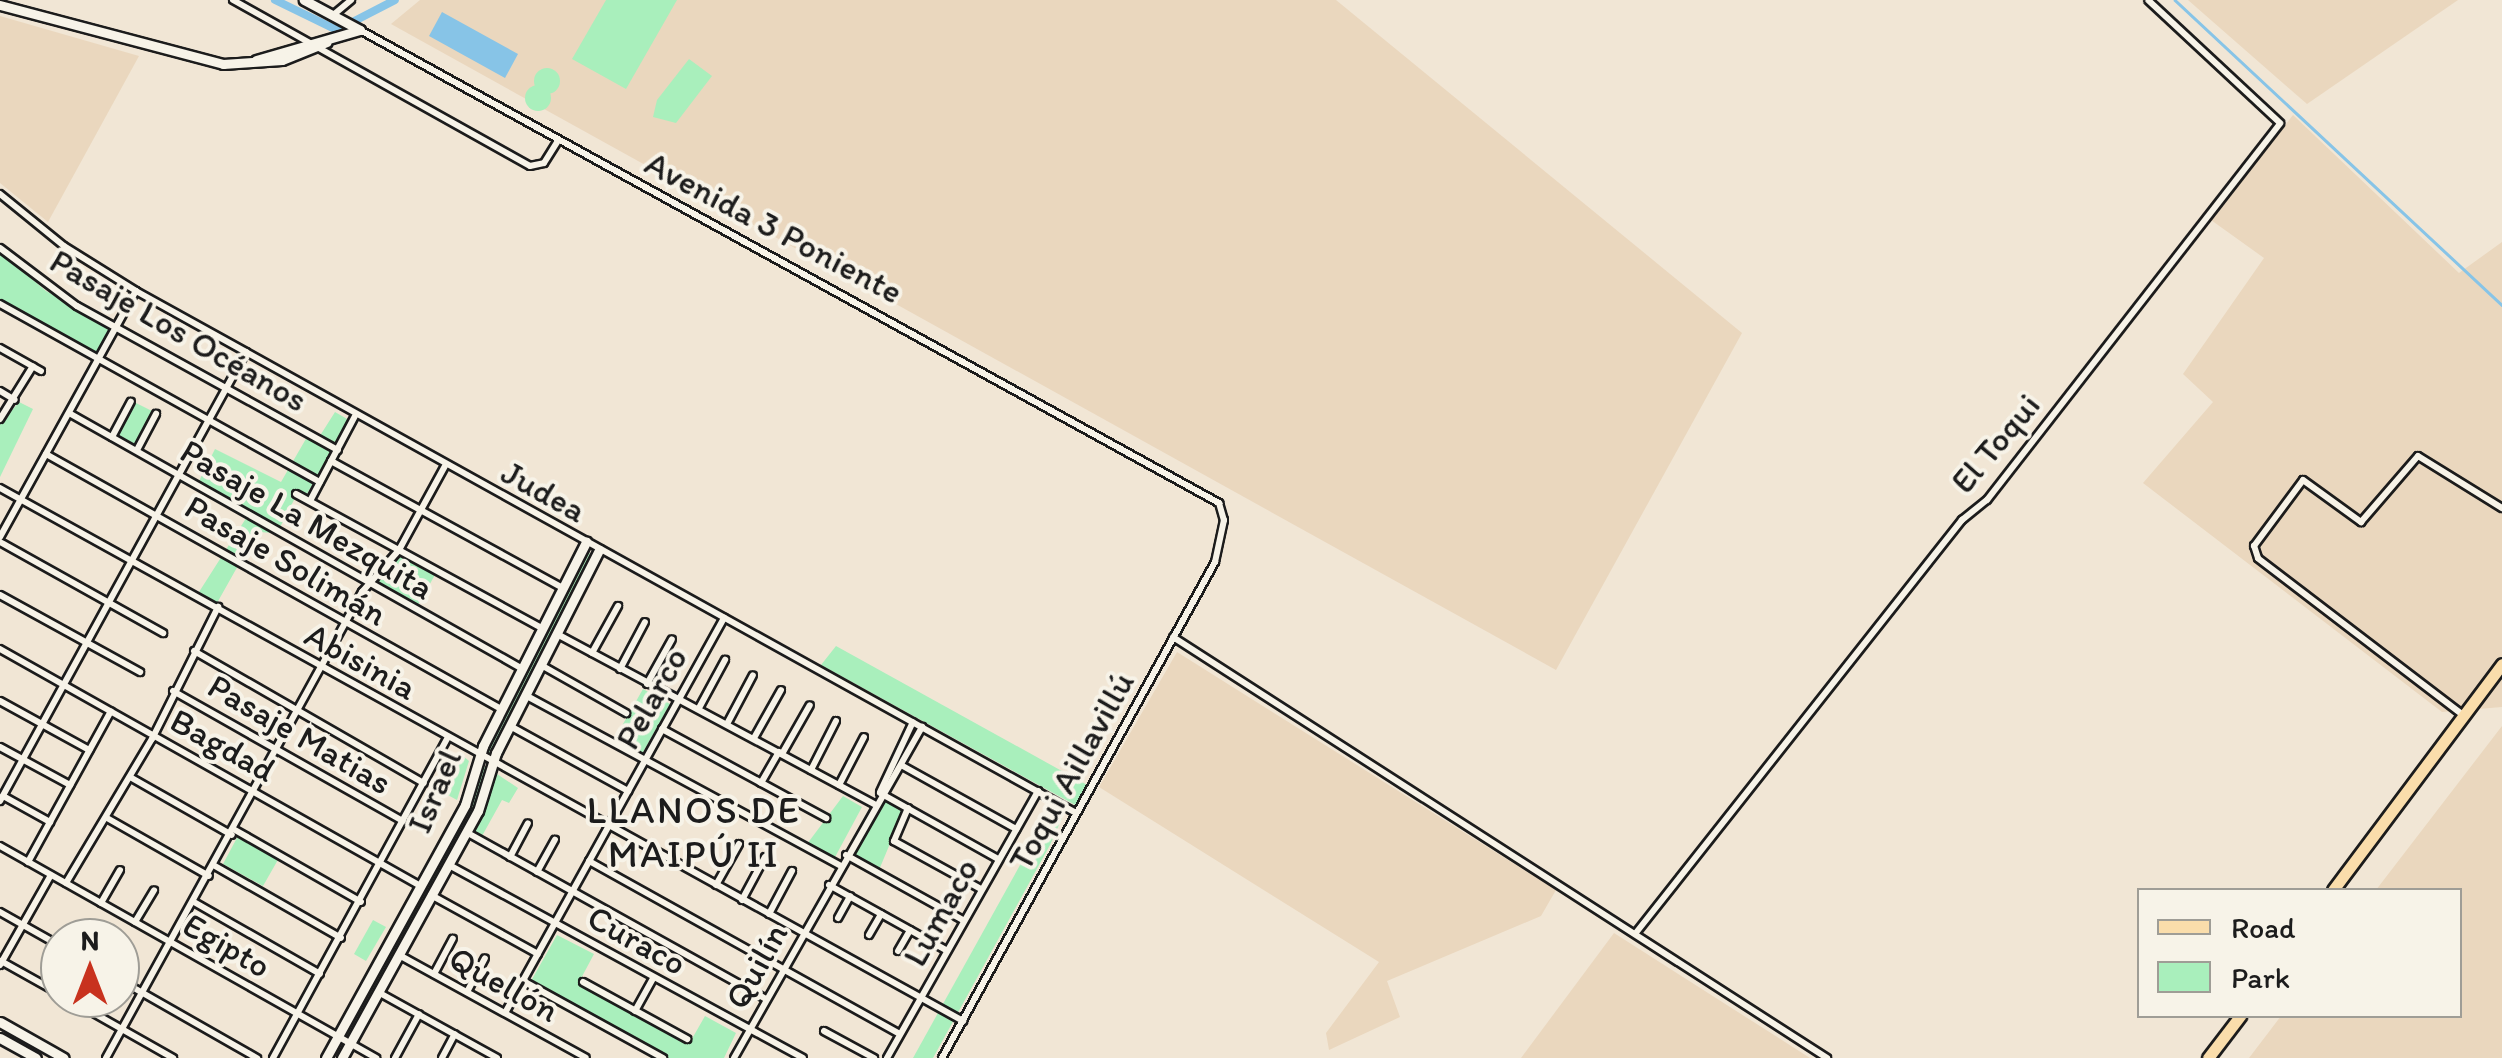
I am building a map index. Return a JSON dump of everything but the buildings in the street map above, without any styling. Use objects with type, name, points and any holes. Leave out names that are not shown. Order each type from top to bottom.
[{"type":"main road","points":[[2335,888],[2502,664]]},
{"type":"main road","points":[[2208,1058],[2238,1018]]},
{"type":"street","points":[[232,0],[530,166],[544,162],[556,142]]},
{"type":"street","name":"Avenida 3 Poniente","points":[[304,0],[1218,503]]},
{"type":"street","points":[[331,16],[351,0]]},
{"type":"street","name":"El Toqui","points":[[1635,934],[1962,520],[1987,500],[2280,123],[2148,0]]},
{"type":"street","points":[[0,5],[202,61],[244,64],[317,50],[358,29]]},
{"type":"street","points":[[244,64],[305,43],[327,42]]},
{"type":"street","name":"Judea","points":[[0,194],[64,246],[136,291],[445,466],[1076,812]]},
{"type":"street","name":"Pasaje Los Océanos","points":[[0,248],[52,291],[338,450]]},
{"type":"street","points":[[136,291],[0,540],[163,633]]},
{"type":"street","points":[[0,304],[320,482]]},
{"type":"street","points":[[0,348],[41,371]]},
{"type":"street","points":[[50,822],[1,797],[246,352]]},
{"type":"street","points":[[0,419],[33,366]]},
{"type":"street","points":[[0,391],[15,400]]},
{"type":"street","points":[[112,436],[131,402]]},
{"type":"street","name":"Pasaje La Mezquita","points":[[69,413],[522,668]]},
{"type":"street","points":[[136,450],[156,414]]},
{"type":"street","points":[[310,502],[356,416]]},
{"type":"street","name":"Pasaje Solimán","points":[[46,454],[501,709]]},
{"type":"street","points":[[2464,716],[2254,553],[2256,540],[2303,480],[2361,522],[2409,461],[2423,456],[2502,508]]},
{"type":"street","points":[[331,462],[563,588]]},
{"type":"street","points":[[106,1058],[257,792],[345,624],[368,584],[399,550],[445,466]]},
{"type":"street","name":"Abisinia","points":[[0,488],[962,1022]]},
{"type":"street","points":[[296,494],[542,628]]},
{"type":"street","name":"Toqui Aillavillú","points":[[942,1058],[1219,550],[1224,520],[1218,503]]},
{"type":"street","name":"Israel","points":[[326,1058],[465,805],[480,755],[501,709],[586,542]]},
{"type":"street","name":"Israel","points":[[342,1058],[466,832],[493,762],[599,550]]},
{"type":"street","points":[[0,595],[140,672]]},
{"type":"street","points":[[592,653],[618,606]]},
{"type":"street","points":[[66,884],[130,777],[218,608]]},
{"type":"street","name":"Pelarco","points":[[505,1013],[724,618]]},
{"type":"street","points":[[620,668],[645,622]]},
{"type":"street","points":[[557,634],[874,804]]},
{"type":"street","points":[[1173,637],[1827,1058]]},
{"type":"street","points":[[647,684],[672,639]]},
{"type":"street","name":"Bagdad","points":[[0,649],[421,886]]},
{"type":"street","points":[[194,652],[424,783]]},
{"type":"street","points":[[700,708],[725,660]]},
{"type":"street","points":[[541,665],[626,713]]},
{"type":"street","points":[[728,724],[753,675]]},
{"type":"street","points":[[754,738],[781,690]]},
{"type":"street","name":"Pasaje Matias","points":[[173,691],[403,822]]},
{"type":"street","points":[[525,696],[840,865]]},
{"type":"street","points":[[0,701],[89,750]]},
{"type":"street","points":[[762,783],[810,705]]},
{"type":"street","points":[[28,862],[111,710]]},
{"type":"street","points":[[811,770],[836,721]]},
{"type":"street","name":"Quilín","points":[[734,1058],[880,793],[913,722]]},
{"type":"street","points":[[510,726],[628,790]]},
{"type":"street","name":"Quilín","points":[[880,793],[922,727]]},
{"type":"street","points":[[662,729],[826,818]]},
{"type":"street","points":[[272,1058],[382,864],[448,737]]},
{"type":"street","points":[[839,785],[864,737]]},
{"type":"street","points":[[0,747],[70,785]]},
{"type":"street","points":[[901,765],[1016,829]]},
{"type":"street","points":[[130,777],[361,902]]},
{"type":"street","name":"Lumaco","points":[[887,1058],[1038,791]]},
{"type":"street","points":[[880,793],[998,858]]},
{"type":"street","points":[[908,808],[894,842],[981,889]]},
{"type":"street","points":[[107,818],[209,876]]},
{"type":"street","points":[[510,857],[528,823]]},
{"type":"street","points":[[466,832],[766,999]]},
{"type":"street","points":[[537,872],[555,840]]},
{"type":"street","points":[[716,885],[739,844]]},
{"type":"street","name":"Egipto","points":[[0,846],[128,918]]},
{"type":"street","points":[[846,855],[963,920]]},
{"type":"street","points":[[742,900],[765,857]]},
{"type":"street","points":[[589,862],[900,1034]]},
{"type":"street","name":"Curaco","points":[[448,864],[803,1058]]},
{"type":"street","points":[[214,866],[341,938]]},
{"type":"street","points":[[101,903],[120,870]]},
{"type":"street","points":[[769,914],[792,871]]},
{"type":"street","points":[[40,983],[1,962],[51,875]]},
{"type":"street","points":[[829,885],[946,950]]},
{"type":"street","points":[[137,918],[154,890]]},
{"type":"street","points":[[431,895],[538,954]]},
{"type":"street","points":[[838,918],[850,896]]},
{"type":"street","points":[[194,902],[320,974]]},
{"type":"street","points":[[0,912],[40,935]]},
{"type":"street","points":[[869,934],[881,914]]},
{"type":"street","name":"Egipto","points":[[140,925],[376,1058]]},
{"type":"street","points":[[898,951],[910,930]]},
{"type":"street","points":[[434,974],[453,939]]},
{"type":"street","name":"Quellón","points":[[398,954],[586,1058]]},
{"type":"street","points":[[467,992],[486,958]]},
{"type":"street","points":[[636,1011],[654,978]]},
{"type":"street","points":[[523,980],[664,1058]]},
{"type":"street","points":[[583,982],[686,1039]]},
{"type":"street","points":[[378,992],[497,1058]]},
{"type":"street","points":[[142,993],[257,1058]]},
{"type":"street","points":[[394,1058],[419,1014]]},
{"type":"street","points":[[102,1018],[172,1058]]},
{"type":"street","points":[[0,1022],[64,1058]]},
{"type":"street","points":[[824,1031],[874,1058]]},
{"type":"street","points":[[442,1058],[454,1034]]},
{"type":"street","points":[[0,1038],[24,1055],[36,1058]]},
{"type":"street","points":[[24,1055],[32,1040]]},
{"type":"shaded area","points":[[420,0],[1336,0],[1742,333],[1556,670],[391,24]]},
{"type":"shaded area","points":[[2188,0],[2458,0],[2307,104]]},
{"type":"shaded area","points":[[0,16],[139,56],[48,222],[0,183]]},
{"type":"shaded area","points":[[2293,115],[2459,273],[2502,242],[2502,707],[2442,712],[2143,483],[2213,402],[2183,374],[2264,258],[2211,220]]},
{"type":"shaded area","points":[[1177,652],[1556,890],[1541,916],[1387,981],[1400,1017],[1329,1050],[1326,1033],[1379,962],[1099,787]]},
{"type":"shaded area","points":[[2502,726],[2502,1058],[2249,1058],[2279,1018],[2462,1018],[2462,888],[2378,888]]},
{"type":"shaded area","points":[[1614,933],[1810,1058],[1521,1058]]},
{"type":"green space","points":[[606,0],[677,0],[626,89],[572,59]]},
{"type":"green space","points":[[689,59],[712,76],[676,123],[653,117],[657,100]]},
{"type":"green space","points":[[547,68],[556,72],[560,81],[556,90],[547,94],[538,90],[534,81],[538,72]]},
{"type":"green space","points":[[538,85],[547,89],[551,98],[547,107],[538,111],[529,107],[525,98],[529,89]]},
{"type":"green space","points":[[0,252],[46,291],[113,327],[97,356],[0,302]]},
{"type":"green space","points":[[19,402],[33,409],[0,477],[0,424]]},
{"type":"green space","points":[[134,402],[154,412],[137,445],[117,435]]},
{"type":"green space","points":[[335,412],[349,420],[303,501],[295,498],[277,533],[257,532],[217,603],[199,592],[250,512],[198,483],[215,449],[281,482],[307,437],[316,442]]},
{"type":"green space","points":[[586,551],[592,555],[489,756],[484,750]]},
{"type":"green space","points":[[403,554],[436,573],[417,607],[375,583]]},
{"type":"green space","points":[[836,646],[1089,786],[1077,806],[821,665]]},
{"type":"green space","points":[[643,689],[670,704],[642,754],[615,738]]},
{"type":"green space","points":[[463,756],[469,761],[457,800],[444,793]]},
{"type":"green space","points":[[480,766],[488,768],[476,809],[348,1038],[343,1035]]},
{"type":"green space","points":[[497,774],[518,788],[509,803],[502,800],[482,836],[473,832]]},
{"type":"green space","points":[[843,796],[862,807],[834,859],[807,844]]},
{"type":"green space","points":[[884,799],[904,810],[879,870],[853,857]]},
{"type":"green space","points":[[1050,811],[1062,818],[1050,845],[933,1058],[913,1058]]},
{"type":"green space","points":[[238,836],[279,858],[263,886],[223,864]]},
{"type":"green space","points":[[373,920],[386,927],[366,961],[354,954]]},
{"type":"green space","points":[[557,935],[594,954],[578,984],[689,1044],[705,1016],[736,1033],[724,1058],[669,1058],[531,981]]},
{"type":"water","points":[[442,12],[518,54],[505,78],[429,36]]},
{"type":"waterway","points":[[275,0],[337,30],[395,0]]},
{"type":"waterway","points":[[2175,0],[2502,305]]},
{"type":"district","name":"LLANOS DE MAIPÚ II","points":[[694,833]]}]
